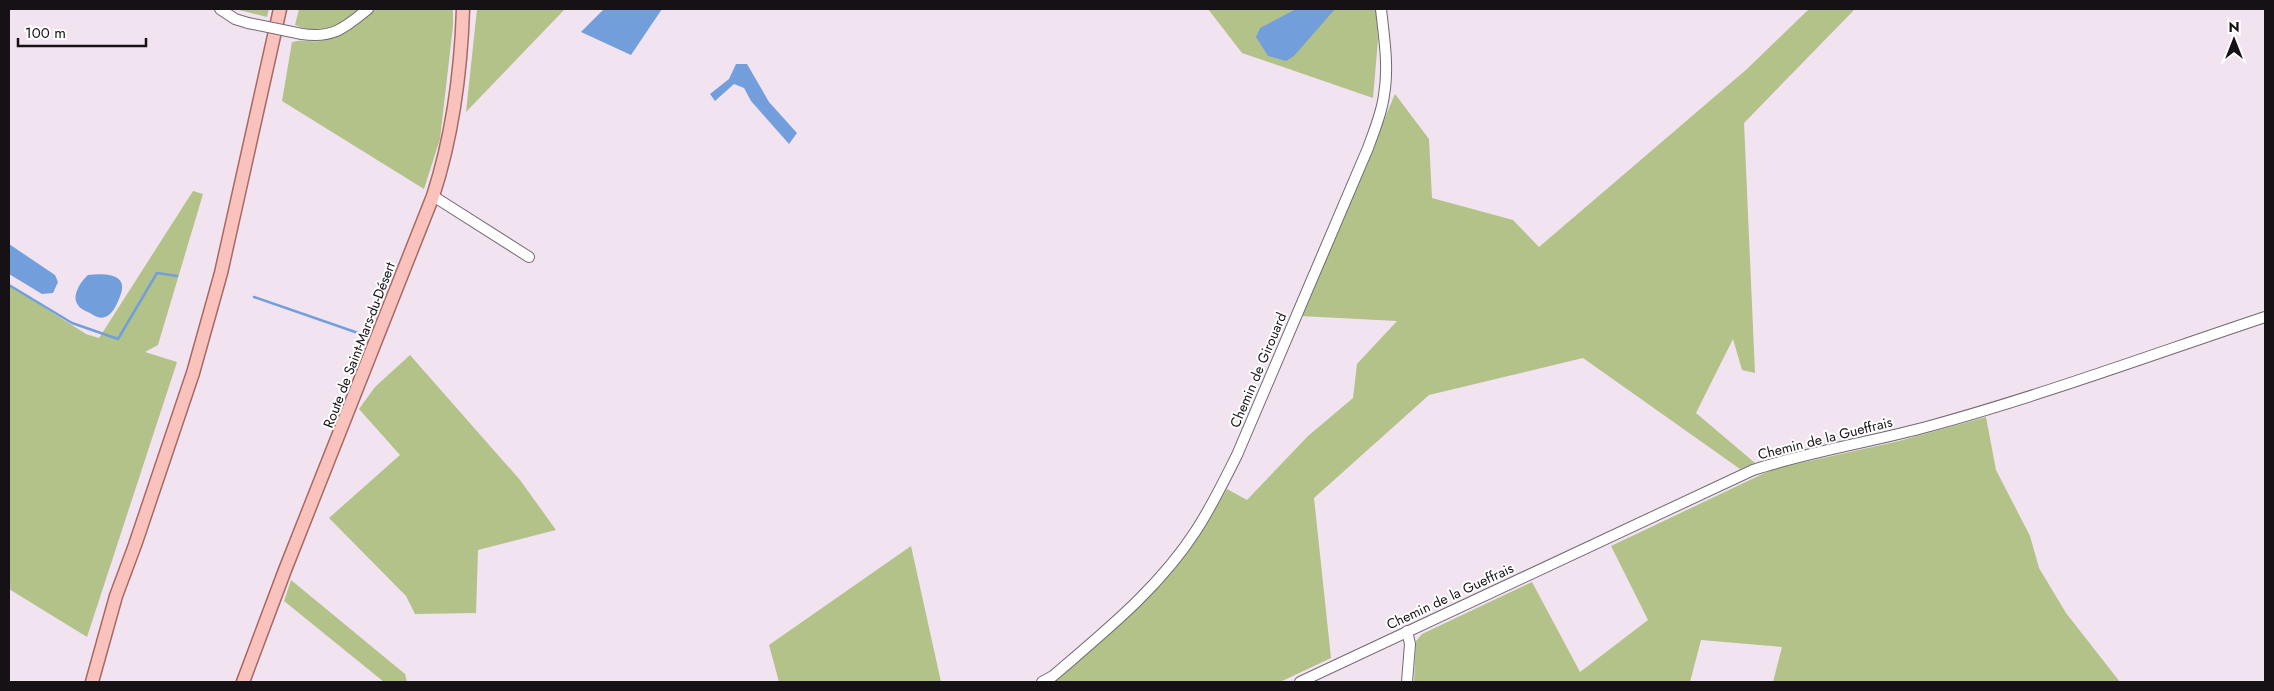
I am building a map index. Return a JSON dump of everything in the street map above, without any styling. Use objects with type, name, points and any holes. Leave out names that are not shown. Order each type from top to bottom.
[{"type":"main road","points":[[92,682],[107,624],[193,373],[219,282],[280,9]]},
{"type":"main road","name":"Route de Saint-Mars-du-Désert","points":[[243,682],[285,570],[433,196],[450,138],[457,95],[462,54],[463,9]]},
{"type":"main road","points":[[100,682],[124,578]]},
{"type":"street","points":[[220,9],[235,19],[248,23],[302,34],[325,36],[349,25],[368,9]]},
{"type":"street","name":"Chemin de Girouard","points":[[1042,682],[1053,676],[1130,609],[1166,571],[1195,533],[1219,491],[1241,446],[1360,166],[1381,110],[1386,68],[1381,9]]},
{"type":"street","points":[[433,196],[529,257]]},
{"type":"street","name":"Chemin de la Gueffrais","points":[[1300,682],[1754,470],[1787,459],[1928,427],[1983,411],[2265,317]]},
{"type":"street","points":[[1407,631],[1410,644],[1407,682]]},
{"type":"green space","points":[[235,9],[269,9],[267,17]]},
{"type":"green space","points":[[299,9],[362,9],[339,25],[323,30],[315,30],[295,25]]},
{"type":"green space","points":[[375,9],[453,9],[453,26],[440,139],[424,189],[282,101],[292,42],[320,41],[336,37],[363,20]]},
{"type":"green space","points":[[477,9],[565,9],[466,112]]},
{"type":"green space","points":[[1208,9],[1376,9],[1378,40],[1373,98],[1242,53]]},
{"type":"green space","points":[[1809,9],[1855,9],[1744,123],[1755,373],[1742,370],[1733,339],[1696,413],[1755,463],[1740,469],[1583,358],[1429,395],[1314,498],[1331,658],[1280,682],[1051,682],[1178,560],[1204,529],[1227,489],[1247,500],[1308,436],[1353,398],[1357,364],[1397,321],[1300,316],[1395,94],[1429,139],[1432,198],[1513,220],[1539,247],[1747,69]]},
{"type":"green space","points":[[193,191],[203,194],[158,345],[145,352],[177,362],[87,637],[9,589],[9,285],[86,334],[99,338]]},
{"type":"green space","points":[[410,355],[520,480],[556,530],[478,550],[476,613],[415,614],[406,596],[329,518],[400,455],[359,409],[375,387]]},
{"type":"green space","points":[[1986,417],[1996,470],[2030,536],[2039,568],[2066,613],[2120,682],[1773,682],[1782,647],[1701,640],[1690,682],[1414,682],[1416,641],[1422,634],[1532,582],[1580,672],[1648,620],[1611,546],[1773,469],[1899,441]]},
{"type":"green space","points":[[911,546],[941,682],[779,682],[769,645]]},
{"type":"green space","points":[[291,580],[405,674],[407,682],[384,682],[284,601]]},
{"type":"water","points":[[604,9],[662,9],[631,55],[581,32]]},
{"type":"water","points":[[1296,9],[1335,9],[1294,56],[1286,61],[1268,56],[1256,37],[1260,28]]},
{"type":"water","points":[[736,64],[747,64],[769,102],[797,133],[789,144],[751,101],[744,88],[734,84],[715,101],[710,94],[729,79]]},
{"type":"water","points":[[9,244],[55,275],[58,282],[53,293],[42,294],[9,274]]},
{"type":"water","points":[[88,275],[109,275],[115,277],[122,284],[122,291],[118,302],[110,314],[105,317],[95,316],[80,308],[76,301],[76,293],[82,281]]},
{"type":"waterway","points":[[9,285],[72,323],[118,339],[157,273],[177,276]]},
{"type":"waterway","points":[[254,297],[361,334]]}]
